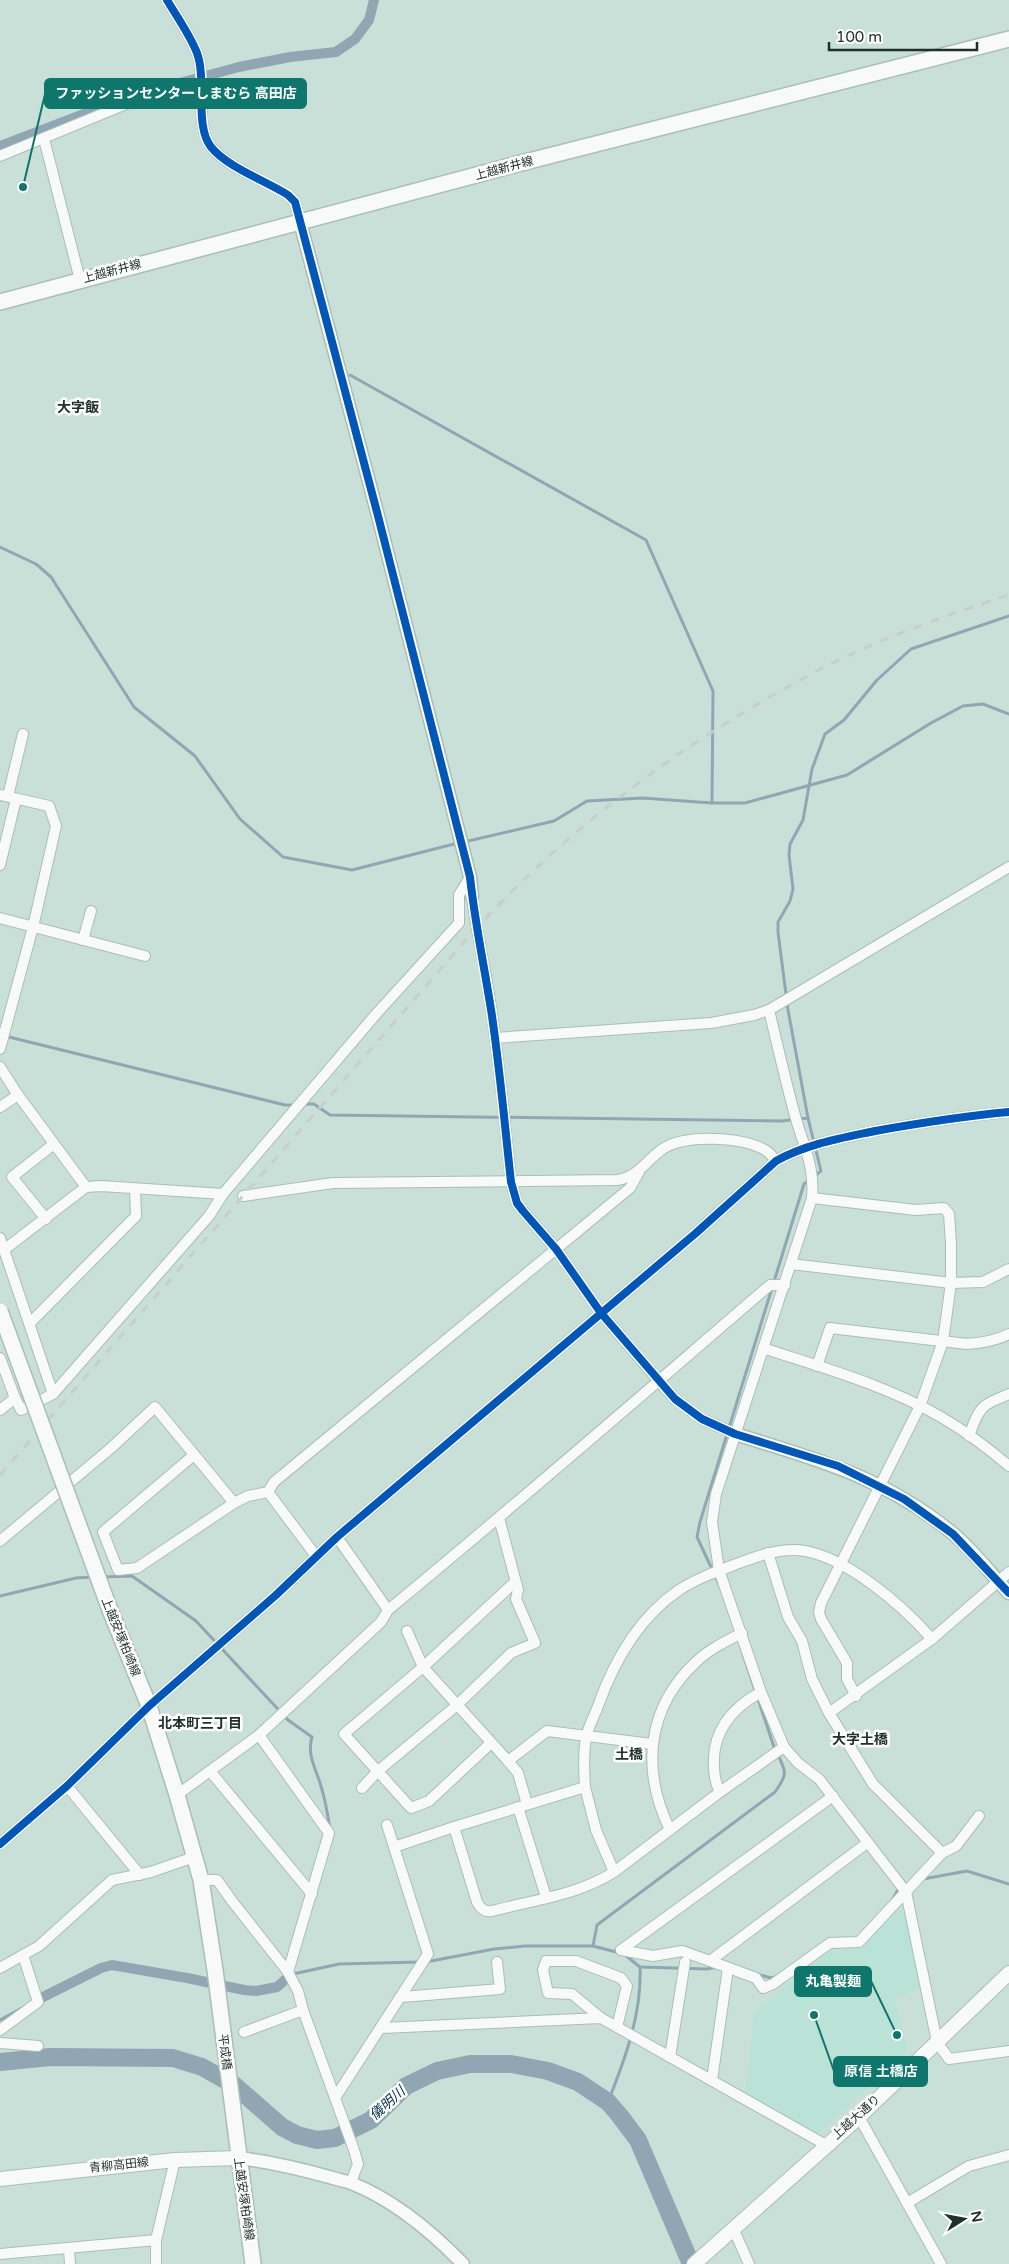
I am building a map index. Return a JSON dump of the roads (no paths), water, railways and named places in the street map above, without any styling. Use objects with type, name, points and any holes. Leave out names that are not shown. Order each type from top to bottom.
[{"type":"main road","name":"上越新井線","points":[[0,302],[534,159],[813,90],[1009,38]]},
{"type":"main road","name":"上越安塚柏崎線","points":[[0,1311],[110,1610],[149,1706],[201,1880],[215,1970]]},
{"type":"main road","name":"平成橋","points":[[215,1970],[236,2134]]},
{"type":"main road","name":"上越大通り","points":[[698,2261],[826,2144],[859,2117],[1009,1973]]},
{"type":"main road","name":"上越安塚柏崎線","points":[[236,2134],[253,2264]]},
{"type":"main road","name":"青柳高田線","points":[[0,2179],[176,2160],[239,2158]]},
{"type":"street","points":[[167,0],[197,54],[202,84],[203,124],[209,145],[217,153],[234,164],[288,194],[295,202],[373,493],[470,878],[476,929],[485,968],[496,1038],[511,1182],[517,1203],[556,1249],[601,1313],[675,1399],[702,1419],[735,1434],[838,1466],[880,1485],[928,1514],[953,1534],[1009,1593]]},
{"type":"street","points":[[0,156],[132,102],[202,84]]},
{"type":"street","points":[[44,139],[80,280]]},
{"type":"street","points":[[0,865],[8,797],[23,734]]},
{"type":"street","points":[[0,1049],[33,927],[56,826],[49,806],[8,797]]},
{"type":"street","points":[[496,1038],[711,1023],[770,1010],[1009,867]]},
{"type":"street","points":[[0,1358],[21,1410],[53,1394],[209,1216],[223,1194],[377,1012],[460,923],[459,895],[470,878]]},
{"type":"street","points":[[83,940],[91,911]]},
{"type":"street","points":[[0,918],[145,956]]},
{"type":"street","points":[[770,1010],[795,1114],[807,1147],[814,1180],[812,1198],[713,1507],[713,1536],[719,1570],[761,1692],[784,1747],[808,1771],[819,1779],[866,1843],[906,1892],[937,2042],[949,2059],[1009,2051]]},
{"type":"street","points":[[0,1067],[18,1095],[86,1187]]},
{"type":"street","points":[[0,1107],[18,1095]]},
{"type":"street","points":[[0,1844],[67,1786],[149,1706],[276,1595],[337,1537],[601,1313],[776,1161],[807,1147],[841,1138],[946,1118],[1009,1112]]},
{"type":"street","points":[[243,1196],[333,1184],[628,1179],[664,1148],[683,1141],[732,1139],[768,1151],[776,1161]]},
{"type":"street","points":[[46,1219],[12,1177],[54,1144]]},
{"type":"street","points":[[194,1455],[103,1532],[118,1570],[137,1568],[234,1503],[248,1496],[268,1492],[274,1482],[630,1188],[639,1171]]},
{"type":"street","points":[[5,1249],[86,1187],[136,1188],[223,1194]]},
{"type":"street","points":[[30,1323],[136,1216],[136,1188]]},
{"type":"street","points":[[812,1198],[916,1210],[944,1208],[947,1210],[952,1243],[950,1283],[943,1341],[920,1406],[821,1603],[819,1612],[821,1620],[847,1663],[847,1679],[856,1696]]},
{"type":"street","points":[[0,1238],[53,1394]]},
{"type":"street","points":[[791,1264],[950,1283],[982,1282],[1009,1269]]},
{"type":"street","points":[[177,1796],[259,1735],[381,1622],[388,1610],[499,1518],[770,1285],[785,1285]]},
{"type":"street","points":[[817,1366],[830,1328],[943,1341],[984,1343],[1009,1334]]},
{"type":"street","points":[[763,1348],[881,1388],[920,1406],[970,1436],[1009,1466]]},
{"type":"street","points":[[970,1436],[978,1411],[984,1405],[1009,1394]]},
{"type":"street","points":[[0,1410],[15,1398]]},
{"type":"street","points":[[0,1541],[111,1448],[155,1407],[234,1503]]},
{"type":"street","points":[[268,1492],[316,1556]]},
{"type":"street","points":[[362,1788],[378,1772],[456,1706],[511,1653],[535,1643],[516,1599],[518,1590],[499,1518]]},
{"type":"street","points":[[337,1537],[388,1610]]},
{"type":"street","points":[[614,1872],[596,1830],[585,1787],[586,1736],[613,1665],[648,1618],[677,1592],[692,1582],[719,1570],[768,1553],[796,1550],[825,1557],[886,1594],[908,1613],[932,1639]]},
{"type":"street","points":[[768,1553],[788,1617],[802,1641],[812,1679],[829,1713],[873,1784],[942,1853]]},
{"type":"street","points":[[829,1713],[856,1696],[932,1639],[1009,1572]]},
{"type":"street","points":[[491,1743],[428,1801],[411,1808],[344,1734],[423,1667],[515,1582]]},
{"type":"street","points":[[407,1631],[423,1667],[518,1774],[523,1806],[546,1897]]},
{"type":"street","points":[[670,1830],[653,1784],[652,1744],[661,1712],[675,1686],[686,1673],[709,1652],[742,1633]]},
{"type":"street","points":[[720,1792],[714,1776],[713,1753],[721,1729],[736,1708],[761,1692]]},
{"type":"street","points":[[508,1762],[547,1731],[652,1744]]},
{"type":"street","points":[[259,1735],[329,1833],[288,1972]]},
{"type":"street","points":[[454,1827],[477,1902],[482,1910],[492,1911],[583,1888],[614,1872],[720,1792],[784,1747]]},
{"type":"street","points":[[210,1771],[312,1894]]},
{"type":"street","points":[[67,1786],[140,1875]]},
{"type":"street","points":[[394,1847],[585,1787]]},
{"type":"street","points":[[833,1796],[621,1950],[653,1956],[682,1951],[756,1978],[763,1988],[773,1984],[830,1943],[859,1942],[942,1853],[956,1846],[979,1816]]},
{"type":"street","points":[[335,2098],[382,2028],[428,1954],[387,1825]]},
{"type":"street","points":[[710,1961],[866,1843]]},
{"type":"street","points":[[0,1968],[39,1946],[112,1880],[140,1875],[194,1857]]},
{"type":"street","points":[[201,1880],[217,1880],[288,1972],[298,1991],[302,2010],[358,2164],[351,2182]]},
{"type":"street","points":[[0,2030],[38,2002],[22,1956]]},
{"type":"street","points":[[617,2027],[627,1986],[621,1978],[576,1961],[546,1961],[542,1970],[548,1993],[572,1994],[601,2018],[670,2057],[826,2144]]},
{"type":"street","points":[[402,1996],[500,1989],[497,1962]]},
{"type":"street","points":[[670,2057],[685,1962]]},
{"type":"street","points":[[712,2080],[728,1968]]},
{"type":"street","points":[[244,2032],[302,2010]]},
{"type":"street","points":[[382,2028],[601,2018]]},
{"type":"street","points":[[0,2043],[38,2046]]},
{"type":"street","points":[[859,2117],[941,2264]]},
{"type":"street","points":[[907,2203],[969,2166],[1009,2155]]},
{"type":"street","points":[[239,2158],[290,2166],[351,2182],[398,2209],[420,2225],[444,2244],[463,2264]]},
{"type":"street","points":[[156,2264],[156,2240],[176,2160]]},
{"type":"street","points":[[733,2228],[749,2264]]},
{"type":"street","points":[[0,2254],[156,2240]]},
{"type":"street","points":[[69,2249],[70,2264]]},
{"type":"waterway","points":[[0,146],[131,96],[239,67],[290,57],[336,52],[355,39],[369,20],[374,0]]},
{"type":"waterway","points":[[350,375],[646,540],[713,691],[712,803]]},
{"type":"waterway","points":[[0,547],[36,564],[51,577],[134,707],[195,756],[240,819],[283,857],[352,870],[458,843]]},
{"type":"waterway","points":[[719,1584],[697,1537],[700,1522],[804,1184],[821,1171],[808,1118],[788,1010],[778,932],[778,922],[790,901],[793,889],[789,855],[790,844],[803,820],[812,769],[825,734],[844,720],[877,680],[911,649],[1009,616]]},
{"type":"waterway","points":[[464,842],[554,821],[587,801],[643,798],[712,803],[745,803],[847,775],[931,723],[963,706],[983,704],[1009,714]]},
{"type":"waterway","points":[[5,1036],[285,1105],[296,1105]]},
{"type":"waterway","points":[[302,1104],[314,1104],[330,1115],[781,1121],[808,1118]]},
{"type":"waterway","points":[[103,1577],[132,1576],[196,1621],[288,1720],[312,1737],[311,1757],[320,1783],[330,1829]]},
{"type":"waterway","points":[[0,1596],[76,1578],[92,1577]]},
{"type":"waterway","points":[[742,1651],[775,1750]]},
{"type":"waterway","points":[[593,1946],[597,1925],[775,1792],[784,1778],[783,1766],[778,1755]]},
{"type":"waterway","points":[[923,1879],[967,1871],[1009,1884]]},
{"type":"waterway","points":[[891,1902],[899,1888]]},
{"type":"waterway","points":[[426,1962],[494,1949],[525,1946],[593,1946],[620,1953]]},
{"type":"waterway","points":[[625,1955],[640,1967],[707,1969],[718,1967]]},
{"type":"waterway","points":[[293,1974],[339,1964],[420,1962]]},
{"type":"waterway","points":[[39,1999],[101,1968],[112,1965],[256,1991],[277,1987],[286,1979]]},
{"type":"waterway","points":[[608,2102],[631,2036],[638,2002],[640,1967]]},
{"type":"waterway","points":[[757,1974],[771,1978],[775,1977]]},
{"type":"waterway","points":[[0,2020],[24,2007]]},
{"type":"waterway","name":"儀明川","points":[[0,2062],[50,2057],[173,2058],[202,2067],[234,2085],[282,2127],[297,2135],[317,2140],[335,2138],[371,2120],[406,2086],[437,2071],[470,2064],[511,2064],[548,2071],[578,2082],[608,2102],[638,2140],[691,2264]]},
{"type":"railway","points":[[0,1475],[465,941],[534,870],[571,837],[648,776],[689,747],[773,695],[848,655],[893,636],[1009,595]]},
{"type":"place","name":"ファッションセンターしまむら 高田店","points":[[23,187]]},
{"type":"place","name":"原信 土橋店","points":[[814,2015]]},
{"type":"place","name":"丸亀製麺","points":[[897,2035]]},
{"type":"district","name":"大字飯","points":[[78,407]]},
{"type":"district","name":"北本町三丁目","points":[[200,1723]]},
{"type":"district","name":"大字土橋","points":[[860,1739]]},
{"type":"district","name":"土橋","points":[[629,1754]]}]
